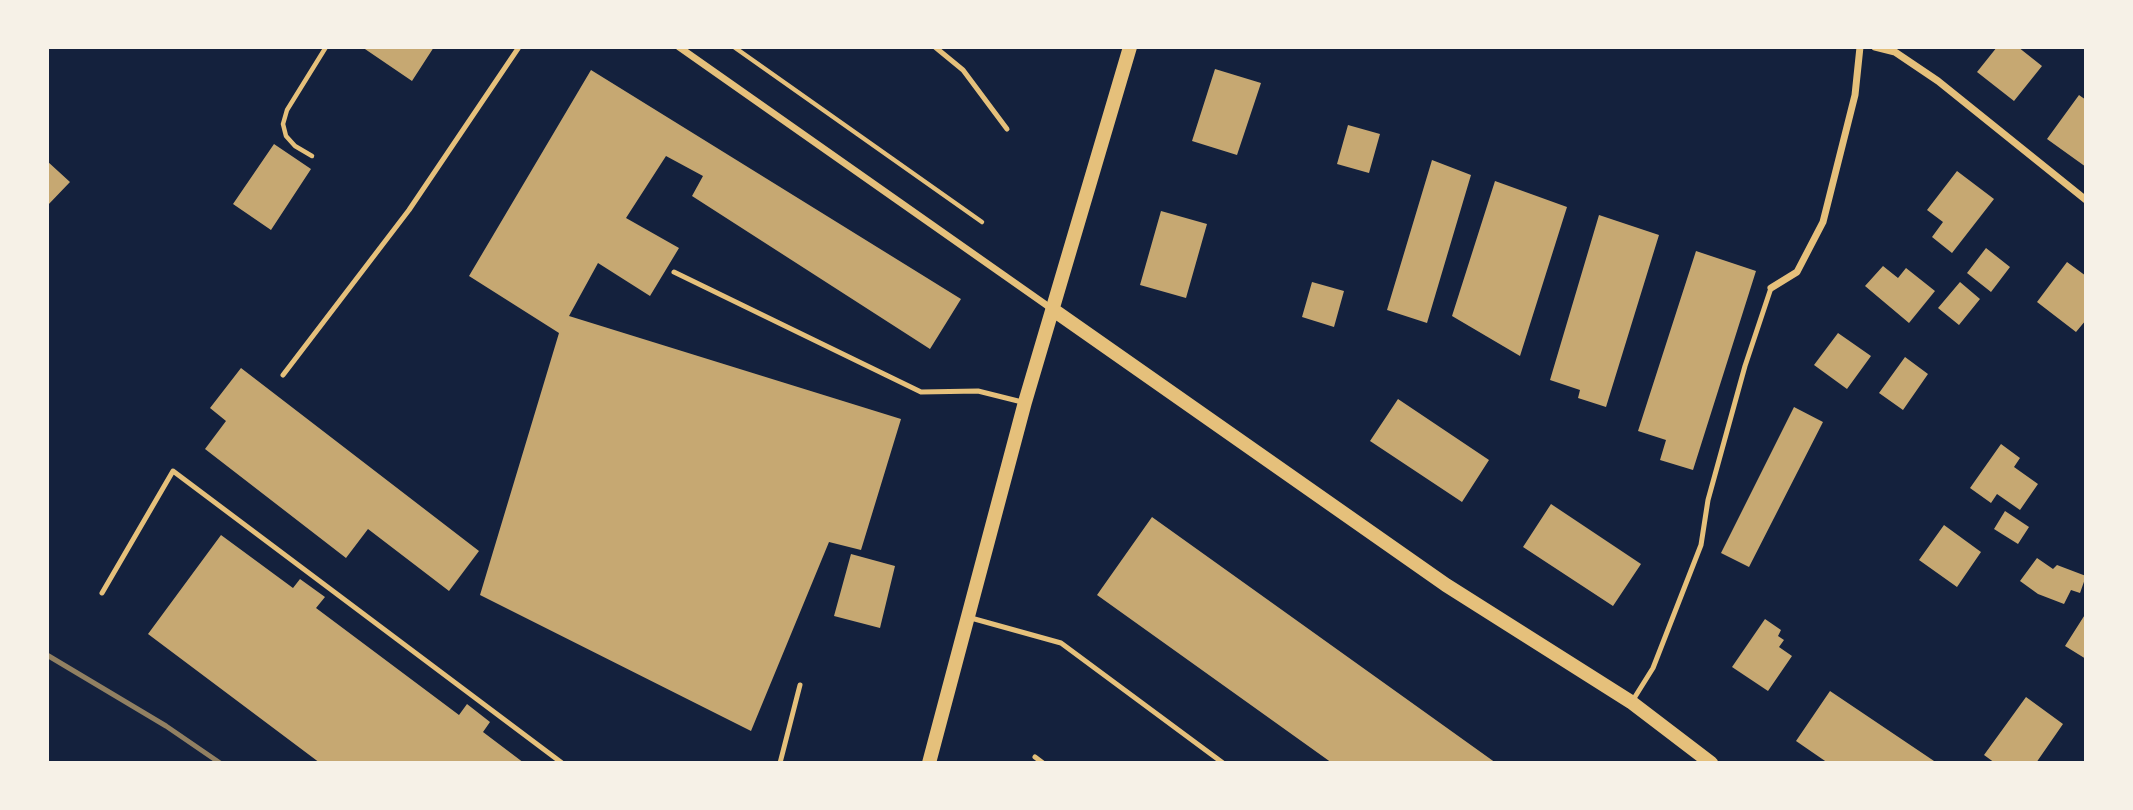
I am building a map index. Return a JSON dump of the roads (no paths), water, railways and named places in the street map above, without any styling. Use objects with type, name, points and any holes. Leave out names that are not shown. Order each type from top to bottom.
[{"type":"main road","points":[[929,763],[1025,402],[1129,47]]},
{"type":"main road","points":[[1052,309],[1446,584],[1631,702],[1711,763]]},
{"type":"street","points":[[679,47],[1052,309]]},
{"type":"street","points":[[1771,288],[1797,272],[1823,222],[1855,94],[1860,47]]},
{"type":"street","points":[[1875,47],[1895,52],[1938,81],[2086,200]]},
{"type":"lane","points":[[283,375],[409,210],[519,47]]},
{"type":"lane","points":[[935,47],[963,70],[1007,129]]},
{"type":"lane","points":[[674,272],[920,392],[978,391],[1025,402]]},
{"type":"lane","points":[[1631,702],[1653,668],[1702,545],[1716,473],[1745,366],[1771,288]]},
{"type":"lane","points":[[102,593],[173,471],[562,763]]},
{"type":"lane","points":[[968,617],[1061,643],[1223,763]]},
{"type":"lane","points":[[780,763],[800,685]]},
{"type":"lane","points":[[1035,757],[1043,763]]},
{"type":"railway","points":[[47,655],[166,726],[220,763]]}]
